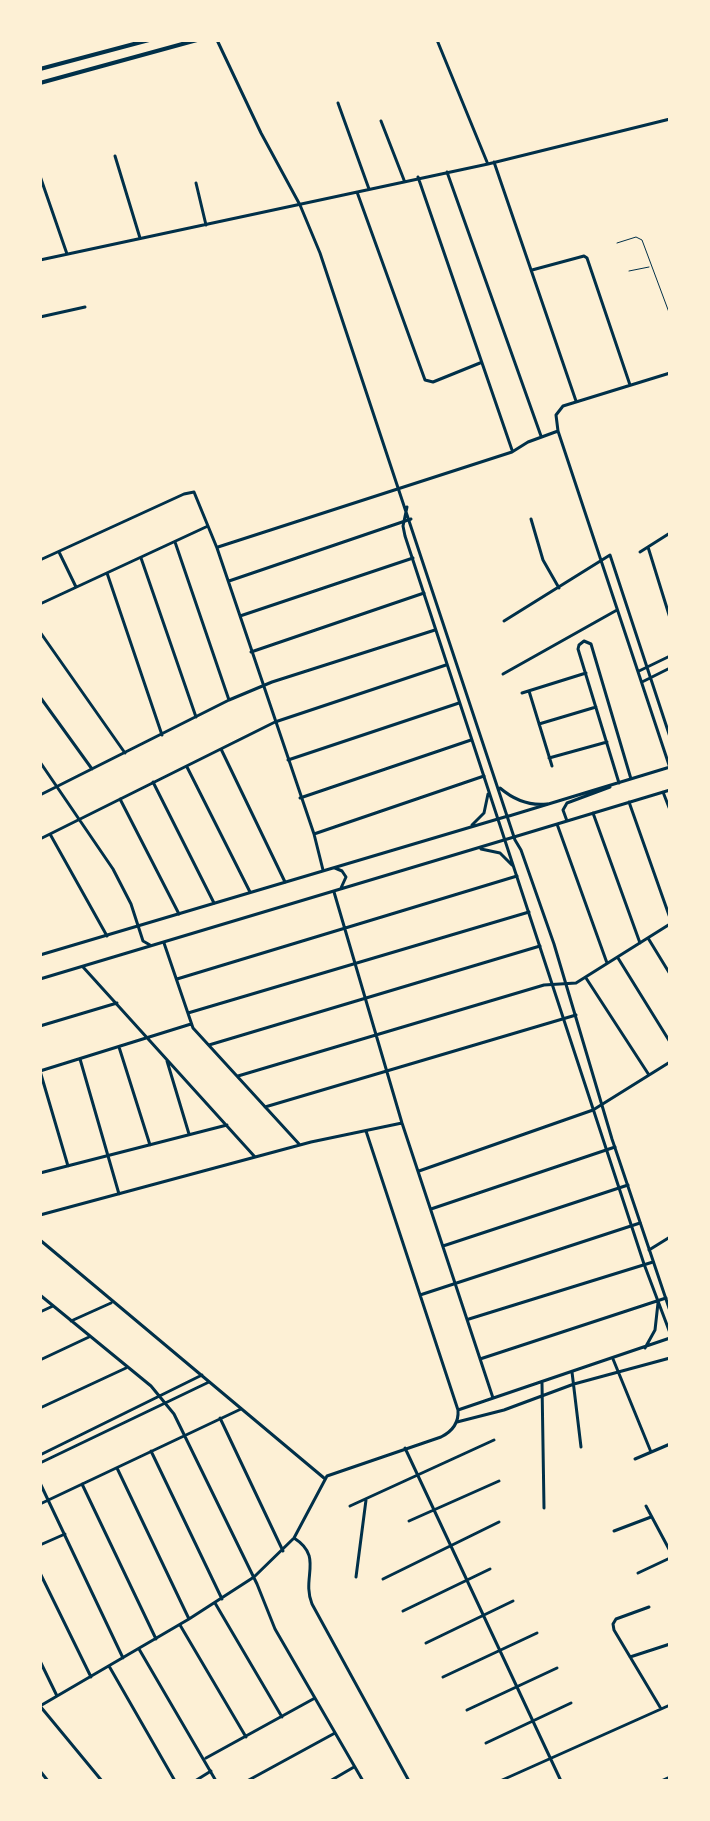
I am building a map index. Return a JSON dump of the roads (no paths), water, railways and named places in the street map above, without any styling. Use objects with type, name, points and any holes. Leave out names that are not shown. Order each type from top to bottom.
[{"type":"highway","points":[[40,69],[149,40]]},
{"type":"highway","points":[[40,83],[197,40]]},
{"type":"street","points":[[217,40],[261,133],[300,205],[328,275],[514,837],[537,892],[615,1147],[670,1311]]},
{"type":"street","points":[[437,40],[488,164]]},
{"type":"street","points":[[338,103],[369,189]]},
{"type":"street","points":[[40,260],[488,164],[670,119]]},
{"type":"street","points":[[381,121],[404,180]]},
{"type":"street","points":[[115,156],[140,238]]},
{"type":"street","points":[[494,162],[576,402]]},
{"type":"street","points":[[447,172],[541,436]]},
{"type":"street","points":[[40,176],[67,254]]},
{"type":"street","points":[[418,177],[512,452]]},
{"type":"street","points":[[196,183],[206,225]]},
{"type":"street","points":[[357,192],[395,303],[428,382],[481,362]]},
{"type":"street","points":[[531,270],[584,256],[587,258],[630,385]]},
{"type":"street","points":[[40,317],[85,307]]},
{"type":"street","points":[[40,955],[670,768],[555,420],[559,410],[576,402],[670,373]]},
{"type":"street","points":[[217,548],[512,452],[541,436],[558,431]]},
{"type":"street","points":[[40,560],[194,492],[217,548],[314,834],[323,870]]},
{"type":"street","points":[[407,507],[404,531],[446,665],[670,1335],[645,1348],[458,1410]]},
{"type":"street","points":[[228,582],[411,519]]},
{"type":"street","points":[[531,519],[543,560],[559,588]]},
{"type":"street","points":[[40,604],[208,526]]},
{"type":"street","points":[[640,552],[670,533]]},
{"type":"street","points":[[175,542],[229,700]]},
{"type":"street","points":[[648,547],[670,617]]},
{"type":"street","points":[[59,552],[76,587]]},
{"type":"street","points":[[504,621],[610,555],[670,737]]},
{"type":"street","points":[[141,558],[196,717]]},
{"type":"street","points":[[240,616],[413,558]]},
{"type":"street","points":[[107,573],[162,735]]},
{"type":"street","points":[[251,652],[424,593]]},
{"type":"street","points":[[503,674],[617,610]]},
{"type":"street","points":[[40,795],[229,700],[435,630]]},
{"type":"street","points":[[40,632],[125,753]]},
{"type":"street","points":[[619,783],[578,647],[585,641],[591,644],[631,779]]},
{"type":"street","points":[[639,671],[670,656]]},
{"type":"street","points":[[40,839],[275,722],[446,665]]},
{"type":"street","points":[[642,682],[670,668]]},
{"type":"street","points":[[522,693],[586,673]]},
{"type":"street","points":[[529,691],[552,766]]},
{"type":"street","points":[[40,697],[92,769]]},
{"type":"street","points":[[288,761],[459,703]]},
{"type":"street","points":[[539,724],[596,707]]},
{"type":"street","points":[[300,798],[472,740]]},
{"type":"street","points":[[549,758],[607,742]]},
{"type":"street","points":[[221,749],[285,882]]},
{"type":"street","points":[[40,762],[102,850],[120,882],[143,941],[154,946]]},
{"type":"street","points":[[186,766],[250,892]]},
{"type":"street","points":[[314,834],[484,776]]},
{"type":"street","points":[[153,782],[214,903]]},
{"type":"street","points":[[567,821],[563,810],[567,803],[604,791],[613,784]]},
{"type":"street","points":[[468,828],[484,813],[488,801],[487,786]]},
{"type":"street","points":[[499,787],[522,802],[547,804]]},
{"type":"street","points":[[40,979],[670,790]]},
{"type":"street","points":[[663,792],[670,810]]},
{"type":"street","points":[[120,799],[179,914]]},
{"type":"street","points":[[629,802],[670,918]]},
{"type":"street","points":[[593,813],[640,943]]},
{"type":"street","points":[[557,824],[608,965]]},
{"type":"street","points":[[50,834],[107,936]]},
{"type":"street","points":[[477,849],[500,853],[515,869]]},
{"type":"street","points":[[332,867],[342,871],[346,877],[345,884],[336,891]]},
{"type":"street","points":[[177,979],[517,876]]},
{"type":"street","points":[[336,891],[402,1123],[493,1398]]},
{"type":"street","points":[[188,1013],[529,912]]},
{"type":"street","points":[[238,1076],[552,984],[567,985],[608,965],[670,924]]},
{"type":"street","points":[[648,938],[670,974]]},
{"type":"street","points":[[164,943],[191,1024],[300,1145]]},
{"type":"street","points":[[209,1045],[540,946]]},
{"type":"street","points":[[618,958],[670,1042]]},
{"type":"street","points":[[83,967],[256,1158]]},
{"type":"street","points":[[586,978],[649,1075]]},
{"type":"street","points":[[40,1026],[117,1003]]},
{"type":"street","points":[[265,1107],[576,1015]]},
{"type":"street","points":[[68,1166],[40,1071],[191,1024]]},
{"type":"street","points":[[119,1047],[150,1145]]},
{"type":"street","points":[[166,1057],[189,1134]]},
{"type":"street","points":[[80,1059],[119,1194]]},
{"type":"street","points":[[419,1171],[593,1110],[670,1062]]},
{"type":"street","points":[[40,1215],[300,1145],[402,1123]]},
{"type":"street","points":[[40,1173],[227,1125]]},
{"type":"street","points":[[366,1131],[458,1410],[457,1422]]},
{"type":"street","points":[[431,1209],[615,1147]]},
{"type":"street","points":[[443,1246],[628,1185]]},
{"type":"street","points":[[420,1295],[640,1223]]},
{"type":"street","points":[[649,1250],[670,1237]]},
{"type":"street","points":[[40,1240],[324,1478]]},
{"type":"street","points":[[468,1320],[653,1262]]},
{"type":"street","points":[[40,1295],[166,1402],[254,1577],[275,1629],[363,1781]]},
{"type":"street","points":[[480,1359],[666,1298]]},
{"type":"street","points":[[71,1321],[112,1302]]},
{"type":"street","points":[[645,1348],[655,1330],[658,1302]]},
{"type":"street","points":[[40,1312],[53,1306]]},
{"type":"street","points":[[40,1360],[89,1337]]},
{"type":"street","points":[[102,1781],[40,1706],[180,1625],[254,1577],[294,1538],[324,1478],[446,1434],[457,1422],[504,1410],[574,1384],[670,1358]]},
{"type":"street","points":[[613,1359],[651,1452]]},
{"type":"street","points":[[40,1408],[126,1368]]},
{"type":"street","points":[[572,1372],[581,1447]]},
{"type":"street","points":[[40,1455],[202,1375]]},
{"type":"street","points":[[40,1463],[209,1382]]},
{"type":"street","points":[[542,1382],[544,1508]]},
{"type":"street","points":[[40,1504],[241,1409]]},
{"type":"street","points":[[220,1418],[283,1551]]},
{"type":"street","points":[[350,1506],[494,1440]]},
{"type":"street","points":[[635,1459],[670,1444]]},
{"type":"street","points":[[405,1448],[561,1781]]},
{"type":"street","points":[[151,1451],[222,1599]]},
{"type":"street","points":[[117,1468],[189,1619]]},
{"type":"street","points":[[409,1521],[499,1481]]},
{"type":"street","points":[[40,1483],[123,1658]]},
{"type":"street","points":[[82,1484],[156,1639]]},
{"type":"street","points":[[356,1577],[366,1500]]},
{"type":"street","points":[[646,1506],[670,1551]]},
{"type":"street","points":[[614,1531],[651,1517]]},
{"type":"street","points":[[383,1579],[499,1522]]},
{"type":"street","points":[[40,1545],[65,1534]]},
{"type":"street","points":[[294,1538],[305,1545],[311,1555],[309,1590],[312,1604],[409,1781]]},
{"type":"street","points":[[638,1573],[670,1558]]},
{"type":"street","points":[[403,1611],[490,1569]]},
{"type":"street","points":[[40,1573],[91,1677]]},
{"type":"street","points":[[426,1643],[513,1601]]},
{"type":"street","points":[[215,1603],[282,1717]]},
{"type":"street","points":[[649,1607],[616,1619],[613,1624],[661,1708]]},
{"type":"street","points":[[180,1625],[246,1737]]},
{"type":"street","points":[[443,1677],[537,1633]]},
{"type":"street","points":[[630,1657],[670,1644]]},
{"type":"street","points":[[139,1649],[216,1781]]},
{"type":"street","points":[[40,1661],[57,1696]]},
{"type":"street","points":[[109,1666],[175,1781]]},
{"type":"street","points":[[467,1710],[557,1668]]},
{"type":"street","points":[[204,1759],[315,1698]]},
{"type":"street","points":[[486,1743],[571,1703]]},
{"type":"street","points":[[500,1781],[670,1705]]},
{"type":"street","points":[[247,1781],[335,1733]]},
{"type":"street","points":[[330,1781],[354,1767]]},
{"type":"street","points":[[40,1771],[48,1781]]},
{"type":"street","points":[[195,1781],[211,1771]]},
{"type":"street","points":[[661,1781],[670,1777]]},
{"type":"lane","points":[[617,243],[639,238],[670,315]]},
{"type":"lane","points":[[629,271],[652,267]]}]
